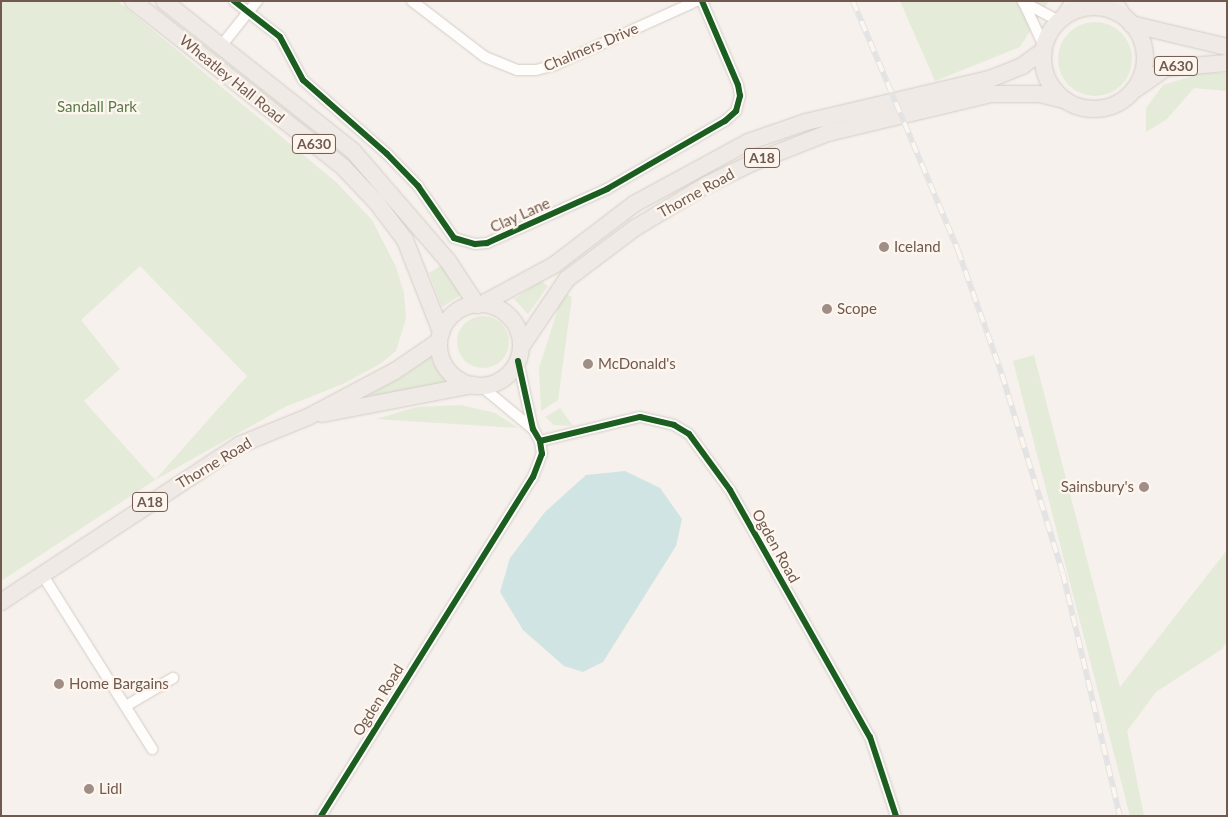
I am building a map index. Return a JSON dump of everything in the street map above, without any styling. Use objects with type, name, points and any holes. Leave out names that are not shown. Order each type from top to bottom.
[{"type":"highway","name":"Wheatley Hall Road","points":[[132,1],[343,167],[377,203],[405,240],[440,336]]},
{"type":"highway","name":"Wheatley Hall Road","points":[[164,1],[353,151],[448,262],[479,304]]},
{"type":"highway","points":[[1060,20],[1085,8],[1102,8],[1128,21],[1143,44],[1145,56],[1144,70],[1133,91]]},
{"type":"highway","name":"A18","points":[[1044,49],[1060,20]]},
{"type":"highway","name":"A630","points":[[1128,21],[1227,47]]},
{"type":"highway","points":[[1044,49],[1047,78],[1064,100]]},
{"type":"highway","name":"Thorne Road","points":[[479,304],[554,265],[634,204],[744,144],[806,122],[990,79],[1022,66],[1044,49]]},
{"type":"highway","name":"A630","points":[[1133,91],[1166,68],[1227,63]]},
{"type":"highway","name":"A18","points":[[1064,100],[1087,109],[1104,108],[1125,99],[1133,91]]},
{"type":"highway","name":"Thorne Road","points":[[519,354],[567,279],[635,228],[706,185],[754,162],[828,133],[992,94],[1039,94],[1064,100]]},
{"type":"highway","points":[[479,304],[497,308],[510,317],[518,331],[519,354],[503,379],[477,386],[458,380],[447,370],[441,356],[440,336],[455,313],[479,304]]},
{"type":"highway","name":"Thorne Road","points":[[1,602],[239,445],[308,417],[394,371],[440,336]]},
{"type":"highway","name":"Thorne Road","points":[[308,417],[477,386]]},
{"type":"main road","name":"A18","points":[[1060,20],[1073,1]]},
{"type":"main road","points":[[1114,1],[1128,21]]},
{"type":"street","name":"Clay Lane","points":[[234,1],[280,37],[303,80],[387,154],[418,186],[454,238],[464,243],[488,243],[607,189],[725,122],[736,111],[740,96],[732,71],[702,1]]},
{"type":"street","points":[[221,46],[257,1]]},
{"type":"street","name":"Chalmers Drive","points":[[412,1],[485,57],[517,70],[536,70],[555,64],[697,1]]},
{"type":"street","points":[[1023,1],[1060,20]]},
{"type":"street","points":[[1023,1],[1044,49]]},
{"type":"street","points":[[519,354],[533,430]]},
{"type":"street","points":[[477,386],[533,430],[540,441]]},
{"type":"street","name":"Ogden Road","points":[[321,816],[533,477],[542,454],[540,441],[640,417],[674,425],[689,434],[730,490],[870,737],[896,816]]},
{"type":"street","points":[[42,574],[152,749]]},
{"type":"street","points":[[126,706],[172,678]]},
{"type":"green space","name":"Sandall Park","points":[[1,1],[119,2],[337,183],[372,220],[396,267],[404,293],[406,318],[396,351],[380,364],[343,384],[285,407],[155,480],[1,581]],"holes":[[[140,266],[247,376],[155,480],[84,401],[120,369],[81,320]]]},
{"type":"green space","points":[[900,1],[1049,1],[1020,47],[935,81]]},
{"type":"green space","points":[[1095,22],[1116,28],[1126,38],[1132,59],[1126,80],[1116,90],[1095,96],[1074,90],[1064,80],[1058,59],[1064,38],[1074,28]]},
{"type":"green space","points":[[1202,73],[1227,73],[1227,91],[1194,88],[1167,119],[1146,132],[1146,108],[1163,85]]},
{"type":"green space","points":[[442,265],[462,294],[442,307],[429,273]]},
{"type":"green space","points":[[541,281],[548,286],[528,314],[514,299]]},
{"type":"green space","points":[[563,293],[572,297],[558,400],[541,411],[539,368]]},
{"type":"green space","points":[[478,316],[488,316],[502,323],[509,337],[509,347],[502,361],[488,368],[478,368],[468,364],[461,357],[457,347],[457,337],[461,327],[468,320]]},
{"type":"green space","points":[[1034,355],[1120,687],[1227,550],[1227,642],[1222,649],[1156,692],[1127,731],[1144,816],[1130,816],[1013,361]]},
{"type":"green space","points":[[431,356],[434,365],[449,383],[401,395],[368,395],[405,375]]},
{"type":"green space","points":[[461,405],[495,413],[518,428],[376,419],[417,407]]},
{"type":"green space","points":[[560,408],[573,426],[554,425],[545,417]]},
{"type":"shaded area","points":[[625,471],[660,488],[682,519],[676,546],[603,662],[583,672],[564,666],[523,630],[500,592],[510,558],[545,512],[586,475]]},
{"type":"railway","points":[[853,1],[958,250],[1002,374],[1063,573],[1120,816]]},
{"type":"cycle path","points":[[234,1],[280,37],[303,80],[387,154],[418,186],[454,238],[475,244],[487,243],[607,189],[725,121],[736,111],[740,96],[738,85],[702,1]]},
{"type":"cycle path","points":[[518,361],[533,429],[540,441],[640,417],[674,425],[689,434],[730,490],[870,737],[896,816]]},
{"type":"cycle path","points":[[321,816],[533,477],[542,454],[540,441]]},
{"type":"place","name":"Iceland","points":[[884,247]]},
{"type":"place","name":"Scope","points":[[827,309]]},
{"type":"place","name":"McDonald's","points":[[588,364]]},
{"type":"place","name":"Sainsbury's","points":[[1144,487]]},
{"type":"place","name":"Home Bargains","points":[[59,684]]},
{"type":"place","name":"Lidl","points":[[89,789]]}]
